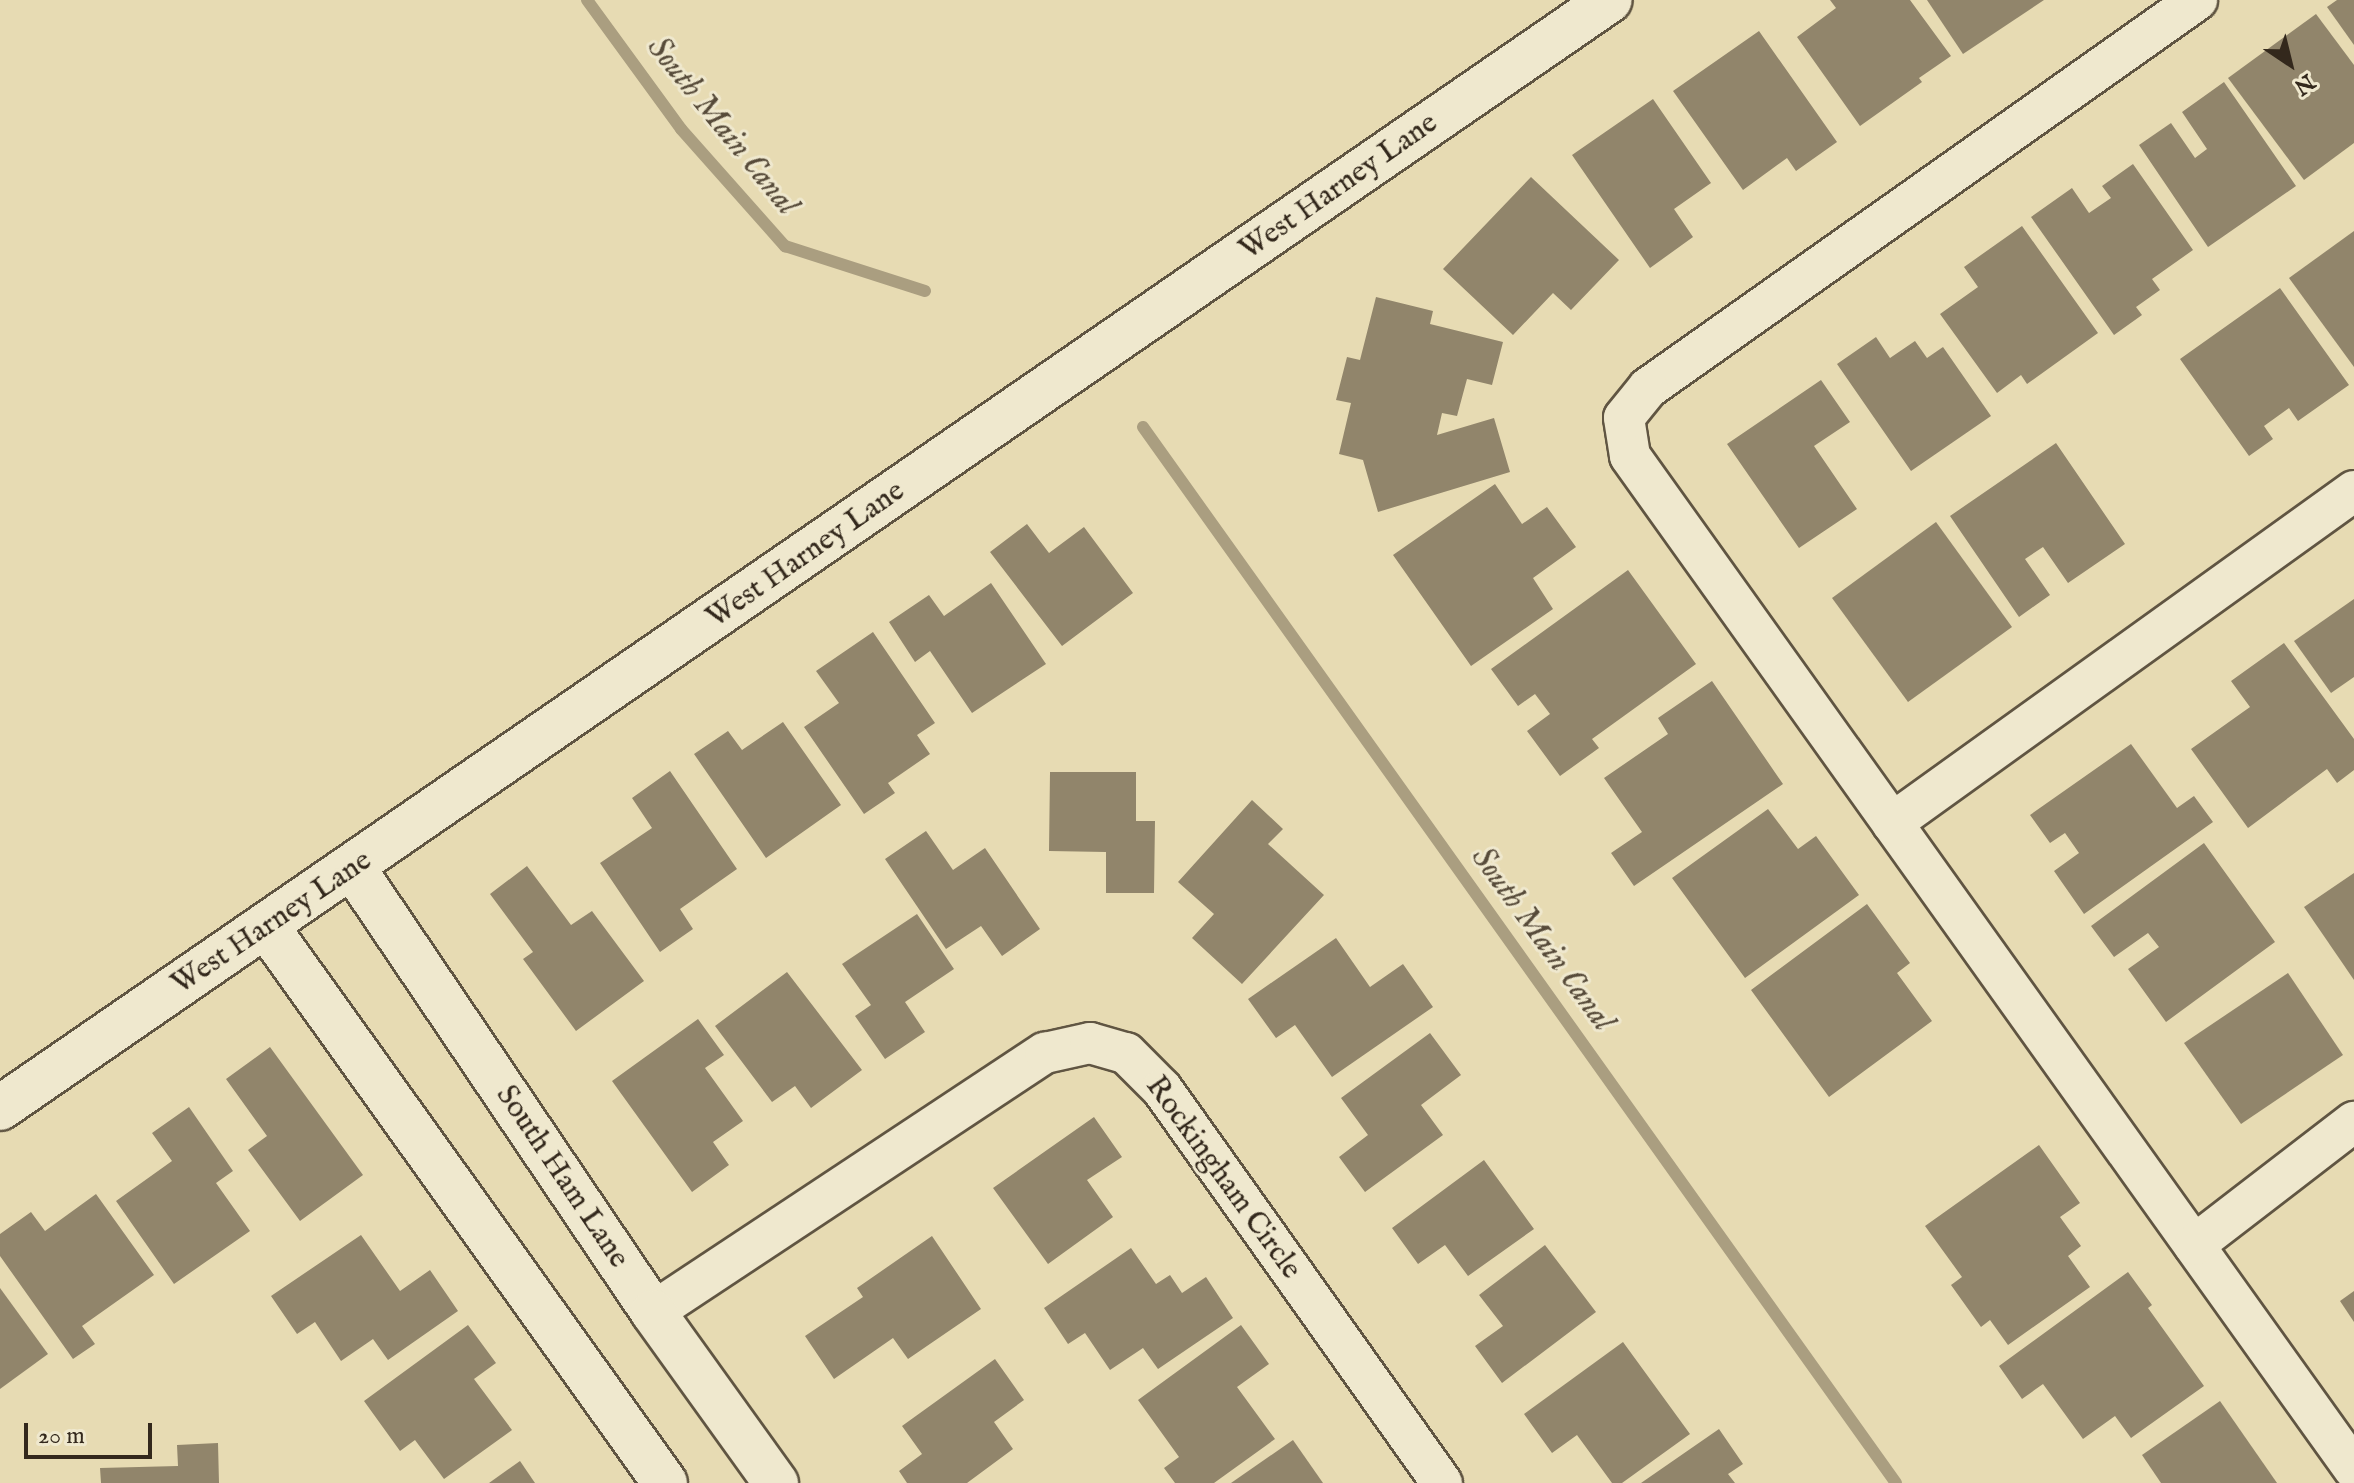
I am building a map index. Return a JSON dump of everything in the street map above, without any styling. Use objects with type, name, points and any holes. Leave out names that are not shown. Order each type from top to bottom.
[{"type":"main road","name":"West Harney Lane","points":[[0,1108],[353,868],[1610,0]]},
{"type":"main road","name":"South Ham Lane","points":[[353,868],[653,1312],[776,1483]]},
{"type":"main road","points":[[266,926],[665,1483]]},
{"type":"street","points":[[2197,0],[1648,388],[1624,418],[1630,456],[2354,1469]]},
{"type":"street","points":[[1892,823],[2354,491]]},
{"type":"street","name":"Rockingham Circle","points":[[653,1312],[1045,1053],[1090,1043],[1126,1053],[1162,1089],[1442,1483]]},
{"type":"street","points":[[2194,1245],[2354,1122]]},
{"type":"building","points":[[1830,0],[1910,0],[1951,56],[1919,78],[1922,82],[1860,126],[1797,37],[1836,8]]},
{"type":"building","points":[[1927,0],[2044,0],[1963,54]]},
{"type":"building","points":[[2337,0],[2354,0],[2354,45],[2327,7]]},
{"type":"building","points":[[2316,14],[2354,65],[2354,143],[2304,180],[2228,78]]},
{"type":"building","points":[[1759,31],[1837,142],[1796,171],[1787,158],[1743,190],[1673,91]]},
{"type":"building","points":[[2224,82],[2296,186],[2208,247],[2139,145],[2171,123],[2195,158],[2207,149],[2182,112]]},
{"type":"building","points":[[1653,99],[1711,183],[1674,209],[1693,237],[1650,268],[1572,155]]},
{"type":"building","points":[[2133,164],[2193,250],[2152,279],[2160,290],[2136,307],[2142,315],[2114,335],[2031,217],[2072,188],[2089,213],[2111,198],[2102,186]]},
{"type":"building","points":[[1531,177],[1619,260],[1571,310],[1553,293],[1513,335],[1443,269]]},
{"type":"building","points":[[2022,226],[2098,333],[2027,384],[2021,375],[1997,393],[1940,314],[1978,287],[1964,267]]},
{"type":"building","points":[[2354,231],[2354,367],[2289,278]]},
{"type":"building","points":[[2280,288],[2349,385],[2298,421],[2289,408],[2264,426],[2273,439],[2249,456],[2180,359]]},
{"type":"building","points":[[1376,297],[1433,311],[1430,324],[1503,342],[1492,385],[1467,379],[1457,416],[1442,413],[1437,435],[1494,418],[1510,472],[1378,512],[1363,460],[1339,454],[1351,403],[1336,400],[1347,357],[1360,360]]},
{"type":"building","points":[[1876,337],[1890,358],[1915,341],[1927,358],[1943,347],[1991,416],[1911,471],[1837,364]]},
{"type":"building","points":[[1821,380],[1850,422],[1814,446],[1857,509],[1799,548],[1727,444]]},
{"type":"building","points":[[2056,443],[2125,544],[2068,583],[2043,547],[2025,559],[2050,595],[2019,617],[1950,516]]},
{"type":"building","points":[[1495,484],[1522,524],[1547,507],[1576,547],[1533,578],[1553,609],[1471,666],[1393,555]]},
{"type":"building","points":[[1936,522],[2012,627],[1908,702],[1832,598]]},
{"type":"building","points":[[1027,524],[1049,553],[1084,527],[1133,593],[1062,646],[990,552]]},
{"type":"building","points":[[1628,570],[1696,664],[1592,739],[1599,748],[1560,776],[1527,731],[1550,714],[1535,694],[1518,706],[1491,669]]},
{"type":"building","points":[[991,583],[1046,664],[972,713],[930,651],[915,662],[889,622],[929,595],[944,616]]},
{"type":"building","points":[[2354,599],[2354,677],[2331,693],[2294,641]]},
{"type":"building","points":[[873,632],[935,723],[917,735],[930,754],[888,783],[895,793],[864,814],[804,727],[839,703],[816,671]]},
{"type":"building","points":[[2284,643],[2354,739],[2354,770],[2337,783],[2327,769],[2248,828],[2191,749],[2250,707],[2231,681]]},
{"type":"building","points":[[1712,681],[1783,784],[1634,886],[1611,853],[1642,832],[1604,778],[1668,734],[1658,718]]},
{"type":"building","points":[[783,722],[841,805],[766,858],[694,754],[728,731],[742,750]]},
{"type":"building","points":[[2131,744],[2177,808],[2194,796],[2213,822],[2084,914],[2054,871],[2079,853],[2065,833],[2050,843],[2030,815]]},
{"type":"building","points":[[670,771],[737,869],[680,909],[693,929],[660,952],[600,863],[652,828],[632,798]]},
{"type":"building","points":[[1050,772],[1136,772],[1136,821],[1155,821],[1154,893],[1106,893],[1106,852],[1049,851]]},
{"type":"building","points":[[1252,800],[1283,829],[1268,844],[1324,895],[1242,984],[1192,938],[1214,914],[1178,882]]},
{"type":"building","points":[[1768,809],[1798,849],[1816,836],[1859,895],[1745,978],[1672,878]]},
{"type":"building","points":[[926,831],[953,870],[985,848],[1040,929],[1002,956],[981,926],[946,949],[885,859]]},
{"type":"building","points":[[2204,843],[2275,942],[2166,1022],[2128,969],[2159,947],[2148,933],[2114,957],[2091,926]]},
{"type":"building","points":[[527,866],[571,925],[592,911],[644,981],[576,1031],[523,959],[533,952],[490,894]]},
{"type":"building","points":[[2354,873],[2354,980],[2304,907]]},
{"type":"building","points":[[1867,904],[1910,963],[1897,973],[1932,1021],[1829,1097],[1751,990]]},
{"type":"building","points":[[917,914],[954,969],[905,1002],[925,1032],[885,1059],[855,1016],[871,1005],[842,964]]},
{"type":"building","points":[[1336,938],[1370,987],[1403,964],[1433,1007],[1332,1077],[1295,1025],[1276,1038],[1248,999]]},
{"type":"building","points":[[787,972],[862,1070],[811,1108],[795,1086],[772,1102],[715,1026]]},
{"type":"building","points":[[2288,973],[2343,1055],[2241,1124],[2184,1043]]},
{"type":"building","points":[[698,1019],[724,1055],[705,1068],[743,1121],[713,1142],[729,1165],[692,1192],[612,1081]]},
{"type":"building","points":[[1430,1033],[1461,1075],[1421,1105],[1443,1135],[1365,1192],[1339,1157],[1368,1135],[1341,1098]]},
{"type":"building","points":[[270,1047],[363,1175],[300,1221],[248,1150],[267,1136],[226,1079]]},
{"type":"building","points":[[189,1107],[233,1171],[216,1183],[250,1231],[174,1284],[116,1201],[172,1161],[152,1133]]},
{"type":"building","points":[[1094,1117],[1122,1157],[1087,1180],[1113,1217],[1048,1264],[993,1188]]},
{"type":"building","points":[[2039,1145],[2080,1203],[2060,1217],[2081,1246],[2068,1256],[2090,1287],[2008,1345],[1990,1320],[1981,1327],[1951,1285],[1962,1277],[1925,1226]]},
{"type":"building","points":[[1484,1160],[1534,1229],[1468,1276],[1445,1245],[1418,1264],[1392,1228]]},
{"type":"building","points":[[96,1194],[154,1275],[82,1326],[95,1344],[73,1359],[0,1256],[0,1234],[31,1212],[45,1231]]},
{"type":"building","points":[[361,1235],[400,1291],[430,1270],[458,1311],[388,1360],[373,1339],[341,1361],[315,1322],[297,1334],[271,1296]]},
{"type":"building","points":[[932,1236],[981,1309],[908,1359],[893,1338],[834,1379],[805,1336],[863,1297],[857,1288]]},
{"type":"building","points":[[1545,1245],[1596,1312],[1502,1383],[1475,1346],[1503,1326],[1479,1295]]},
{"type":"building","points":[[1131,1248],[1156,1284],[1170,1275],[1182,1293],[1206,1277],[1233,1318],[1158,1369],[1143,1348],[1110,1370],[1085,1333],[1068,1344],[1044,1308]]},
{"type":"building","points":[[2128,1272],[2152,1305],[2148,1308],[2204,1386],[2131,1438],[2115,1416],[2083,1439],[2043,1384],[2022,1399],[1999,1366]]},
{"type":"building","points":[[0,1288],[48,1354],[0,1389]]},
{"type":"building","points":[[2354,1291],[2354,1322],[2340,1301]]},
{"type":"building","points":[[468,1325],[496,1363],[474,1379],[512,1430],[444,1479],[415,1440],[400,1451],[364,1401]]},
{"type":"building","points":[[1241,1325],[1269,1364],[1237,1387],[1275,1439],[1214,1483],[1175,1483],[1164,1468],[1179,1457],[1138,1400]]},
{"type":"building","points":[[1623,1342],[1690,1434],[1622,1483],[1612,1483],[1577,1435],[1552,1453],[1524,1414]]},
{"type":"building","points":[[995,1359],[1024,1400],[994,1422],[1013,1449],[967,1483],[907,1483],[899,1471],[922,1454],[902,1426]]},
{"type":"building","points":[[2220,1401],[2277,1483],[2161,1483],[2142,1455]]},
{"type":"building","points":[[1719,1429],[1743,1464],[1728,1474],[1735,1483],[1641,1483]]},
{"type":"building","points":[[1293,1440],[1323,1483],[1231,1483]]},
{"type":"building","points":[[218,1443],[219,1483],[101,1483],[100,1468],[178,1466],[177,1445]]},
{"type":"building","points":[[520,1461],[535,1483],[489,1483]]},
{"type":"waterway","name":"South Main Canal","points":[[587,0],[681,129],[785,246],[925,291]]},
{"type":"waterway","name":"South Main Canal","points":[[1143,427],[1896,1483]]}]
